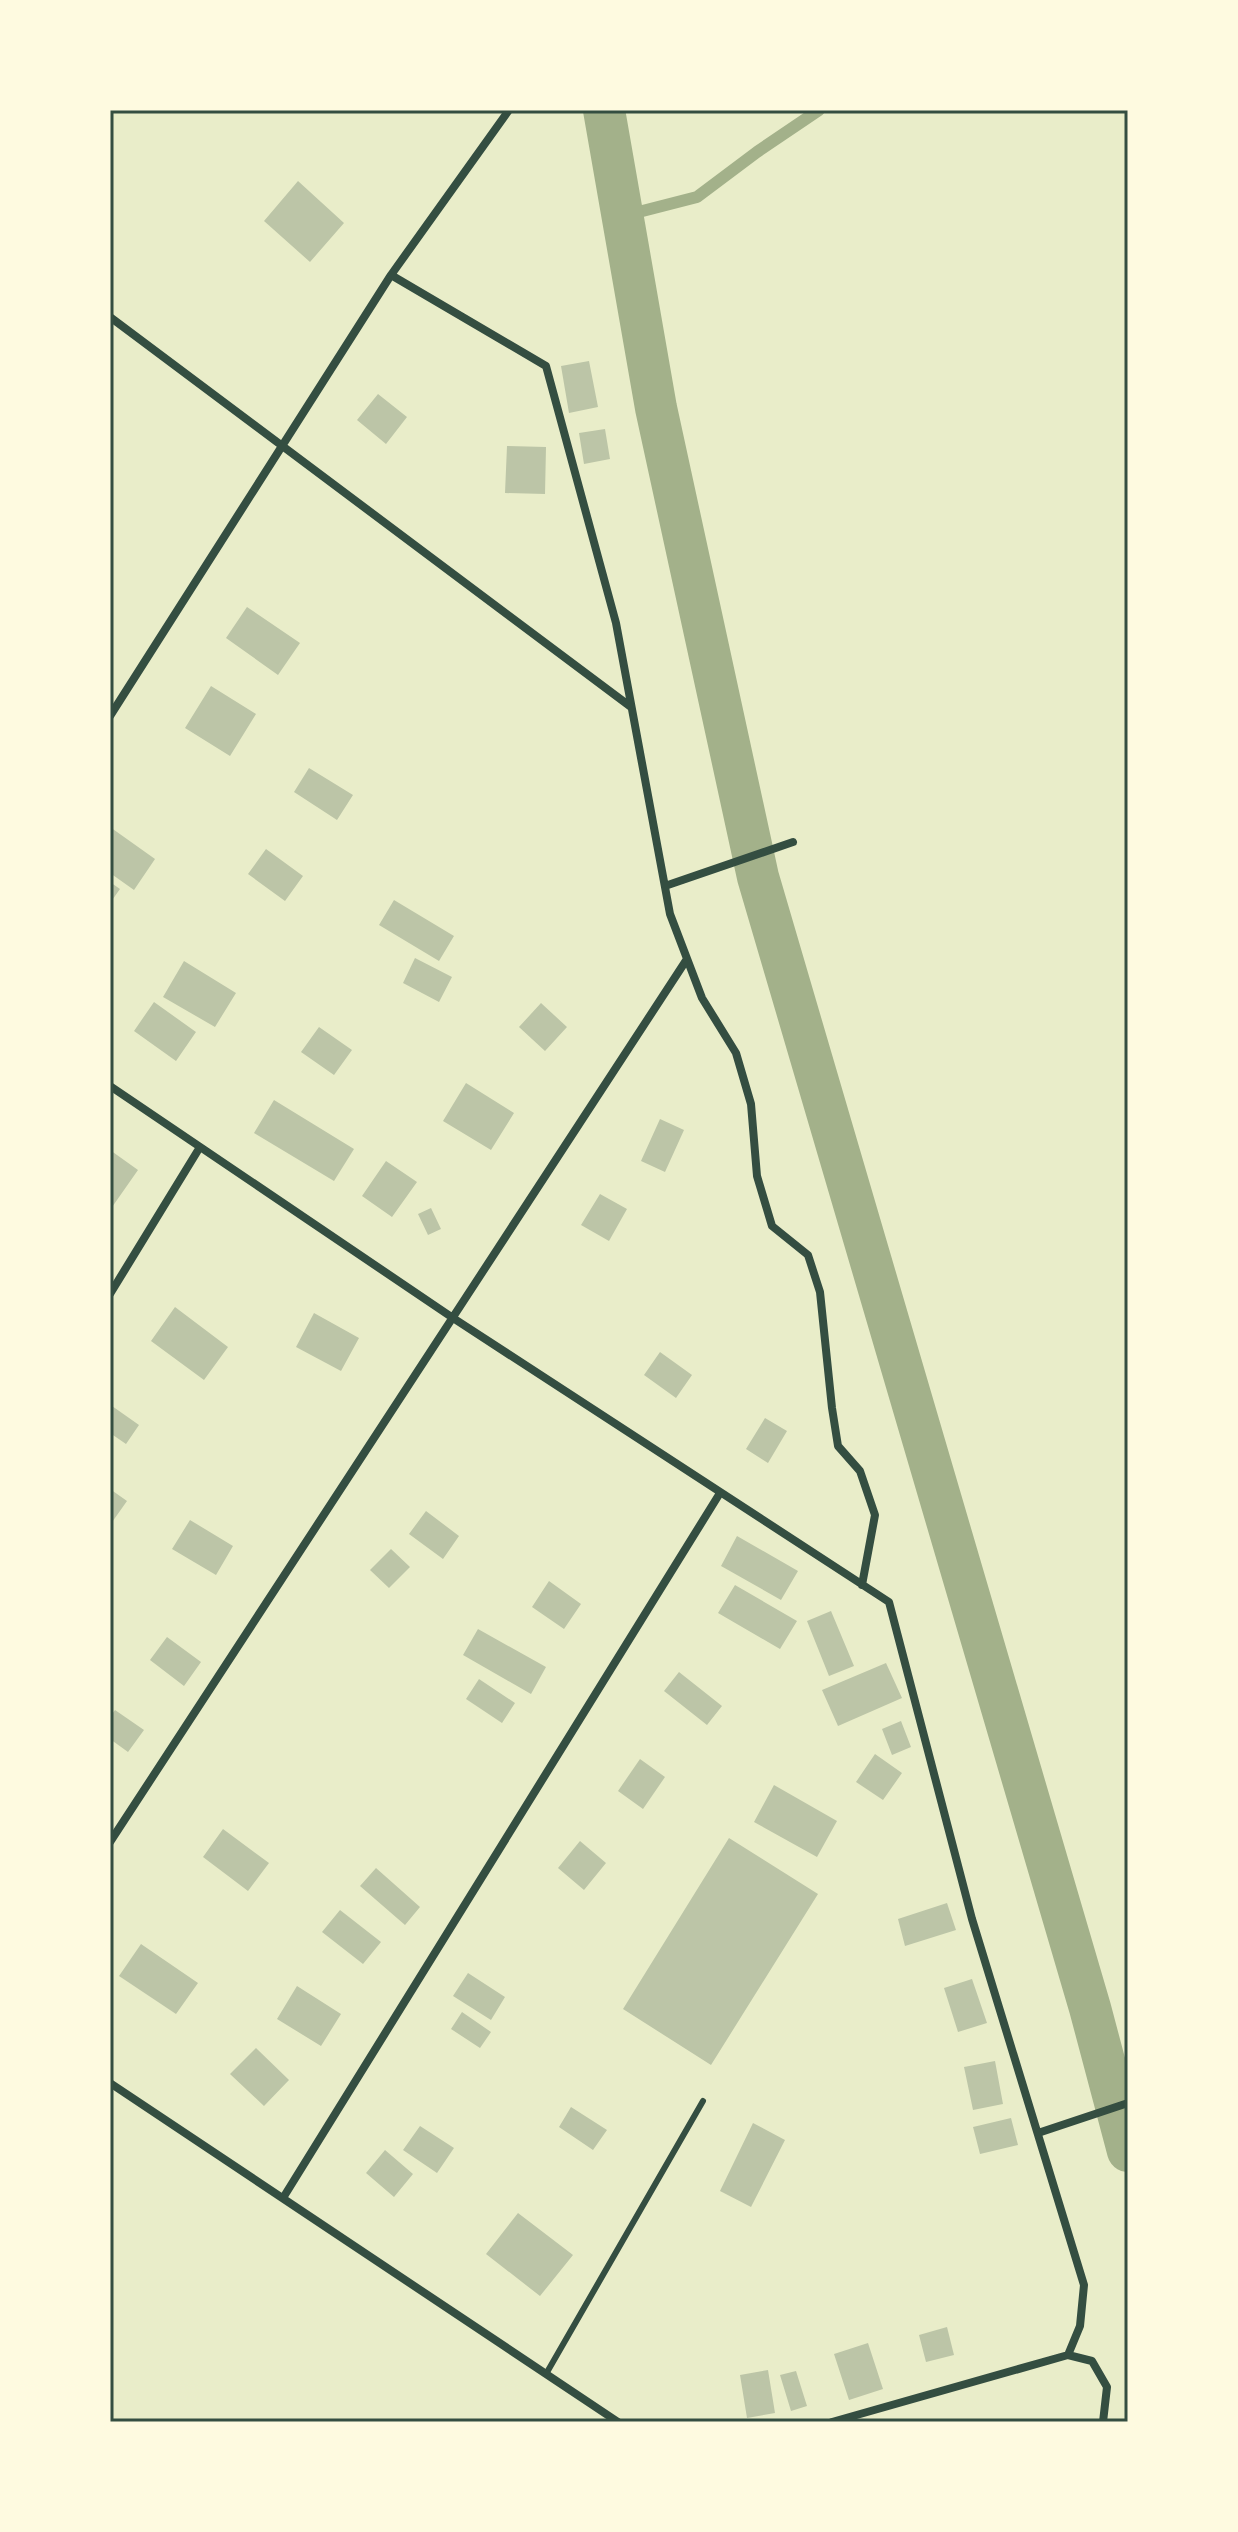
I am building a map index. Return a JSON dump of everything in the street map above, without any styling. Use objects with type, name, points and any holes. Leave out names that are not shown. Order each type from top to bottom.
[{"type":"street","points":[[110,716],[391,275],[509,110]]},
{"type":"street","points":[[391,275],[546,366],[616,623],[670,914],[702,998],[736,1053],[751,1104],[757,1176],[772,1226],[808,1255],[820,1292],[838,1446],[860,1471],[875,1515],[862,1585]]},
{"type":"street","points":[[110,317],[632,707]]},
{"type":"street","points":[[665,886],[793,842]]},
{"type":"street","points":[[110,1842],[687,959]]},
{"type":"street","points":[[110,1086],[453,1318],[889,1602],[972,1919],[1084,2285],[1080,2326],[1068,2355]]},
{"type":"street","points":[[110,1294],[200,1147]]},
{"type":"street","points":[[283,2198],[720,1493]]},
{"type":"street","points":[[110,2083],[618,2422]]},
{"type":"street","points":[[1038,2133],[1128,2103]]},
{"type":"street","points":[[832,2422],[1068,2355],[1092,2361],[1107,2387],[1103,2422]]},
{"type":"lane","points":[[546,2374],[703,2101]]},
{"type":"building","points":[[298,181],[344,223],[310,262],[264,221]]},
{"type":"building","points":[[589,361],[598,407],[569,413],[561,366]]},
{"type":"building","points":[[378,394],[407,417],[386,444],[357,420]]},
{"type":"building","points":[[605,429],[610,459],[584,464],[579,433]]},
{"type":"building","points":[[507,446],[546,447],[545,494],[505,493]]},
{"type":"building","points":[[247,607],[300,643],[278,675],[226,638]]},
{"type":"building","points":[[211,686],[256,714],[230,756],[185,728]]},
{"type":"building","points":[[309,768],[353,795],[337,820],[294,792]]},
{"type":"building","points":[[110,827],[155,859],[134,890],[110,873]]},
{"type":"building","points":[[266,849],[303,876],[285,901],[248,874]]},
{"type":"building","points":[[110,882],[120,889],[110,903]]},
{"type":"building","points":[[394,900],[454,936],[439,961],[379,925]]},
{"type":"building","points":[[415,958],[452,977],[439,1002],[403,983]]},
{"type":"building","points":[[184,961],[236,993],[215,1027],[163,997]]},
{"type":"building","points":[[154,1002],[196,1032],[176,1061],[134,1031]]},
{"type":"building","points":[[541,1003],[567,1027],[545,1051],[519,1027]]},
{"type":"building","points":[[319,1027],[352,1050],[334,1075],[301,1052]]},
{"type":"building","points":[[466,1083],[514,1113],[491,1150],[443,1121]]},
{"type":"building","points":[[274,1100],[354,1149],[334,1181],[254,1133]]},
{"type":"building","points":[[660,1119],[684,1130],[665,1172],[641,1161]]},
{"type":"building","points":[[110,1150],[138,1170],[110,1210]]},
{"type":"building","points":[[386,1161],[417,1182],[392,1217],[362,1196]]},
{"type":"building","points":[[600,1194],[627,1209],[609,1241],[581,1225]]},
{"type":"building","points":[[431,1208],[441,1229],[428,1235],[418,1214]]},
{"type":"building","points":[[175,1307],[228,1347],[204,1380],[151,1341]]},
{"type":"building","points":[[314,1313],[359,1338],[341,1371],[296,1347]]},
{"type":"building","points":[[660,1352],[692,1375],[676,1398],[644,1375]]},
{"type":"building","points":[[112,1406],[139,1425],[126,1444],[110,1433]]},
{"type":"building","points":[[765,1418],[787,1431],[768,1463],[746,1449]]},
{"type":"building","points":[[110,1489],[127,1501],[110,1525]]},
{"type":"building","points":[[426,1511],[459,1536],[443,1559],[409,1534]]},
{"type":"building","points":[[190,1520],[233,1546],[216,1575],[172,1549]]},
{"type":"building","points":[[737,1536],[798,1571],[781,1600],[721,1566]]},
{"type":"building","points":[[391,1549],[410,1567],[389,1588],[370,1570]]},
{"type":"building","points":[[549,1581],[581,1604],[564,1629],[532,1607]]},
{"type":"building","points":[[735,1585],[797,1621],[780,1649],[718,1613]]},
{"type":"building","points":[[831,1611],[854,1666],[829,1676],[807,1621]]},
{"type":"building","points":[[478,1629],[546,1667],[531,1694],[463,1655]]},
{"type":"building","points":[[167,1637],[201,1662],[184,1686],[150,1660]]},
{"type":"building","points":[[886,1663],[902,1698],[838,1726],[822,1690]]},
{"type":"building","points":[[679,1672],[722,1706],[707,1725],[664,1691]]},
{"type":"building","points":[[479,1679],[515,1703],[502,1723],[466,1699]]},
{"type":"building","points":[[115,1710],[144,1730],[128,1752],[110,1739],[110,1717]]},
{"type":"building","points":[[901,1721],[911,1747],[892,1755],[882,1729]]},
{"type":"building","points":[[875,1754],[902,1773],[883,1800],[856,1782]]},
{"type":"building","points":[[640,1759],[665,1777],[643,1809],[618,1791]]},
{"type":"building","points":[[774,1785],[837,1821],[817,1857],[754,1822]]},
{"type":"building","points":[[223,1829],[269,1863],[248,1891],[203,1857]]},
{"type":"building","points":[[729,1838],[818,1894],[711,2065],[623,2009]]},
{"type":"building","points":[[580,1841],[606,1863],[584,1890],[558,1868]]},
{"type":"building","points":[[376,1868],[420,1907],[405,1925],[360,1886]]},
{"type":"building","points":[[947,1903],[956,1930],[905,1946],[898,1919]]},
{"type":"building","points":[[340,1910],[381,1942],[363,1964],[322,1932]]},
{"type":"building","points":[[141,1944],[198,1983],[176,2014],[119,1976]]},
{"type":"building","points":[[468,1973],[505,1997],[491,2020],[453,1996]]},
{"type":"building","points":[[972,1979],[987,2023],[958,2032],[944,1988]]},
{"type":"building","points":[[297,1986],[341,2014],[321,2046],[277,2019]]},
{"type":"building","points":[[462,2012],[491,2032],[480,2048],[451,2029]]},
{"type":"building","points":[[256,2048],[289,2080],[264,2106],[230,2074]]},
{"type":"building","points":[[995,2061],[1003,2104],[973,2110],[964,2067]]},
{"type":"building","points":[[571,2107],[607,2130],[593,2150],[559,2127]]},
{"type":"building","points":[[1011,2118],[1018,2145],[980,2154],[973,2127]]},
{"type":"building","points":[[753,2123],[785,2140],[751,2207],[720,2191]]},
{"type":"building","points":[[420,2126],[454,2148],[437,2173],[403,2150]]},
{"type":"building","points":[[385,2150],[413,2174],[394,2197],[366,2173]]},
{"type":"building","points":[[518,2213],[573,2255],[540,2296],[486,2254]]},
{"type":"building","points":[[947,2327],[954,2355],[926,2362],[919,2335]]},
{"type":"building","points":[[868,2343],[883,2389],[849,2400],[834,2354]]},
{"type":"building","points":[[768,2370],[775,2413],[747,2418],[740,2375]]},
{"type":"building","points":[[796,2371],[807,2406],[791,2411],[780,2375]]},
{"type":"waterway","points":[[604,110],[656,408],[758,877],[1090,2008],[1128,2151]]},
{"type":"waterway","points":[[623,216],[697,197],[819,110]]}]
